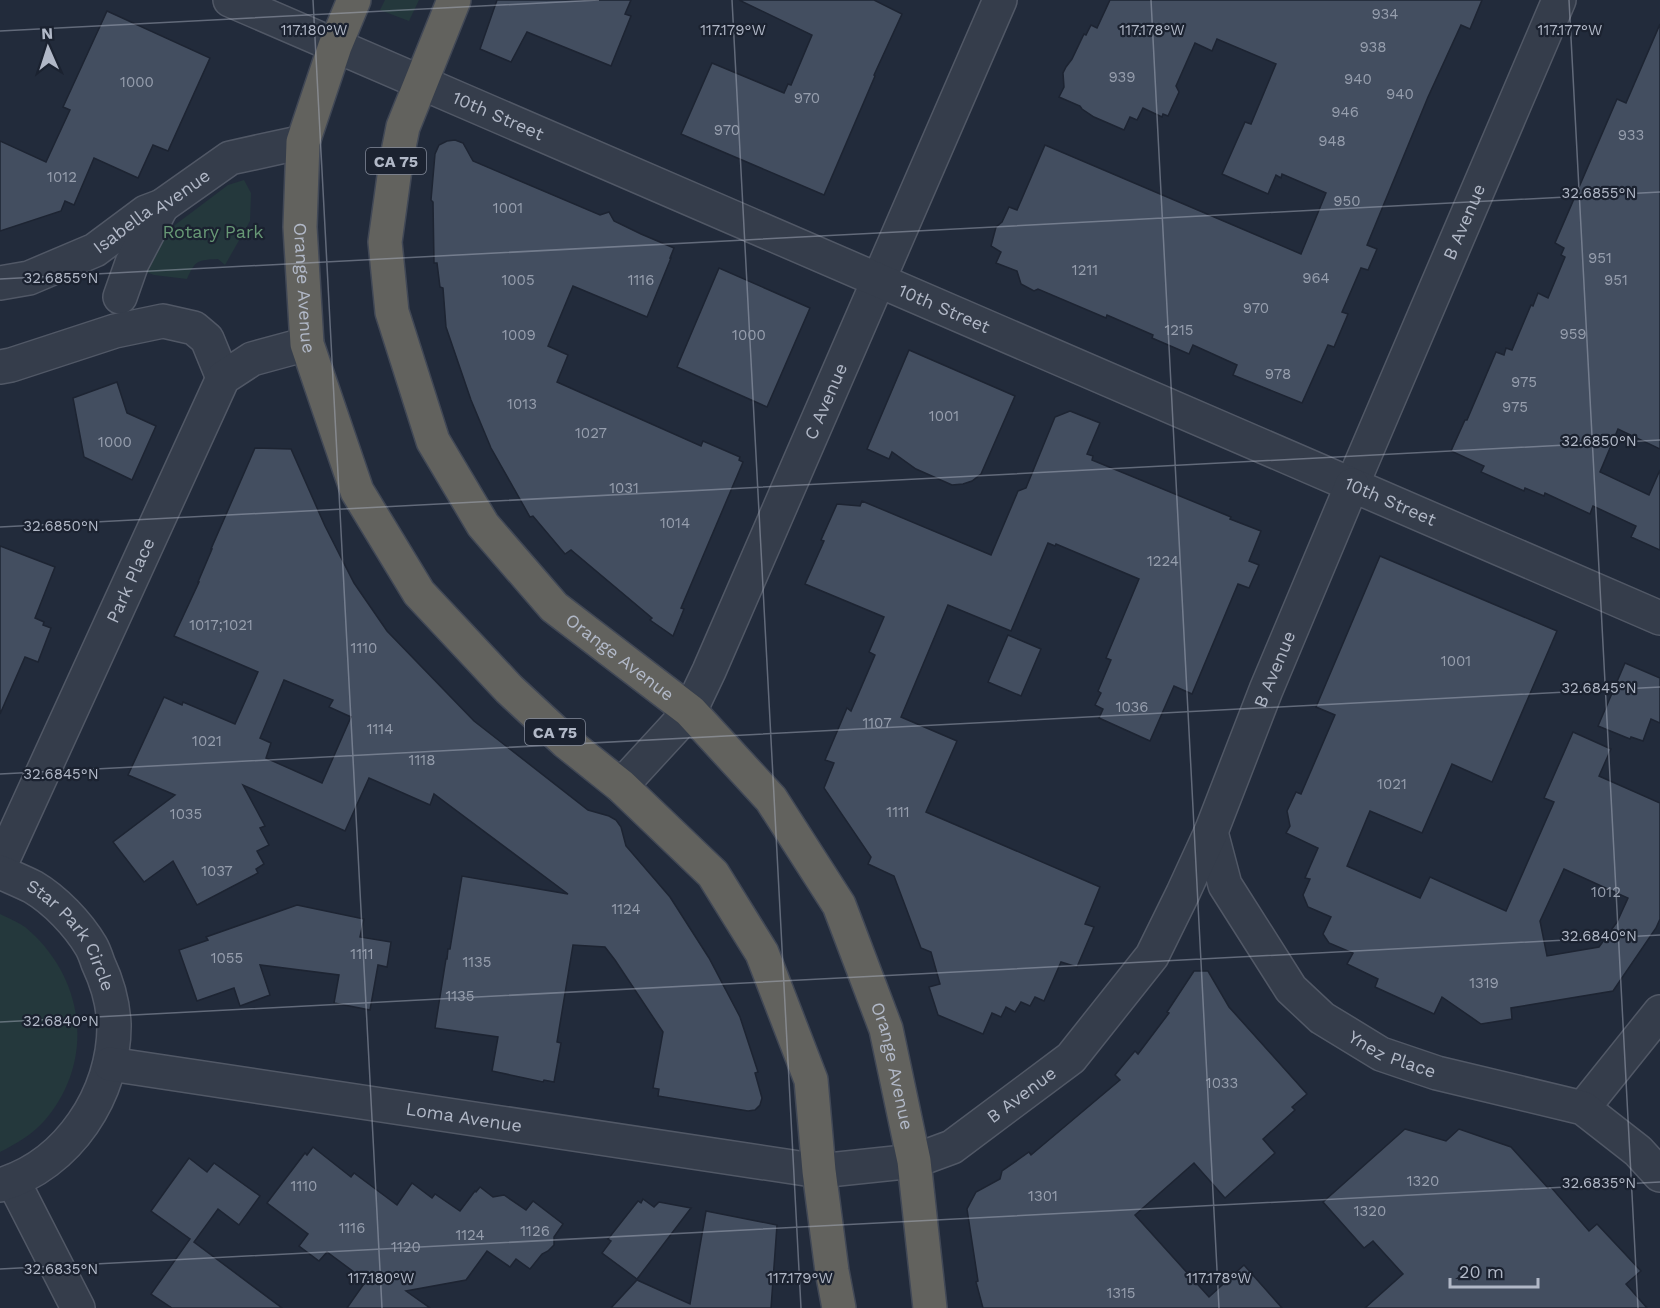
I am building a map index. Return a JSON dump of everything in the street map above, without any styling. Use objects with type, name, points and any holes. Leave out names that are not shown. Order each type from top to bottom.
[{"type":"highway","name":"Orange Avenue","points":[[354,0],[335,46],[303,142],[300,227],[307,344],[357,490],[419,593],[509,690],[566,742],[621,786],[712,874],[762,952],[811,1080],[819,1171],[839,1308]]},
{"type":"highway","name":"Orange Avenue","points":[[454,0],[403,127],[396,162],[386,242],[392,312],[433,441],[483,525],[555,607],[690,711],[771,799],[839,905],[886,1029],[914,1161],[930,1308]]},
{"type":"street","name":"10th Street","points":[[230,0],[1660,618]]},
{"type":"street","name":"C Avenue","points":[[621,786],[690,711],[1000,0]]},
{"type":"street","name":"B Avenue","points":[[819,1171],[914,1161],[952,1147],[1071,1058],[1152,956],[1211,832],[1266,690],[1559,0]]},
{"type":"street","name":"Isabella Avenue","points":[[0,284],[28,278],[95,250],[146,212],[162,206],[230,158],[303,142]]},
{"type":"street","points":[[115,331],[120,297],[132,263],[162,206]]},
{"type":"street","points":[[95,250],[120,297]]},
{"type":"street","points":[[0,367],[115,331],[164,321],[194,328],[207,339],[223,378],[252,359],[307,344]]},
{"type":"street","name":"Park Place","points":[[0,866],[223,378]]},
{"type":"street","name":"Ynez Place","points":[[1211,832],[1225,885],[1291,989],[1322,1018],[1381,1054],[1437,1073],[1583,1108],[1638,1151],[1660,1175]]},
{"type":"street","name":"Star Park Circle","points":[[0,872],[35,888],[67,914],[91,946],[107,984],[114,1024],[110,1064],[97,1102],[75,1135],[47,1162],[7,1183]]},
{"type":"street","points":[[1583,1108],[1660,1012]]},
{"type":"street","name":"Loma Avenue","points":[[110,1064],[819,1171]]},
{"type":"street","points":[[7,1183],[78,1308]]},
{"type":"green space","points":[[385,0],[419,0],[409,21],[380,10]]},
{"type":"green space","name":"Rotary Park","points":[[244,180],[251,193],[250,221],[225,265],[218,259],[198,262],[187,279],[146,272],[150,254],[175,225],[228,185]]},
{"type":"green space","points":[[0,914],[25,927],[45,947],[61,970],[71,994],[77,1020],[77,1046],[72,1072],[61,1097],[45,1120],[24,1138],[0,1152]]},
{"type":"building","points":[[497,0],[631,0],[625,14],[631,16],[611,66],[527,32],[511,62],[480,49]]},
{"type":"building","points":[[739,0],[874,0],[902,14],[824,195],[681,134],[712,63],[784,93],[788,84],[791,85],[812,35]]},
{"type":"building","points":[[1110,0],[1482,0],[1470,29],[1461,25],[1428,97],[1367,245],[1377,249],[1368,270],[1361,268],[1342,312],[1348,314],[1334,347],[1328,345],[1302,403],[1233,375],[1237,365],[1193,345],[1189,354],[1107,315],[1106,318],[1038,289],[1034,291],[1021,284],[1017,271],[996,263],[1001,252],[991,246],[996,227],[1002,222],[1009,207],[1017,210],[1045,145],[1301,254],[1326,193],[1282,174],[1281,178],[1276,175],[1268,194],[1222,174],[1245,122],[1251,124],[1276,64],[1217,39],[1212,51],[1195,43],[1176,86],[1179,92],[1168,116],[1163,114],[1162,117],[1143,108],[1137,120],[1130,117],[1124,130],[1094,117],[1080,106],[1059,97],[1064,87],[1063,73],[1066,67],[1091,25],[1097,28]]},
{"type":"building","points":[[107,11],[210,58],[168,151],[153,145],[138,178],[94,158],[74,205],[65,201],[61,211],[0,231],[0,141],[46,162],[70,110],[63,107]]},
{"type":"building","points":[[1660,24],[1660,449],[1618,429],[1600,472],[1649,495],[1660,470],[1660,550],[1631,537],[1636,526],[1593,506],[1590,514],[1545,493],[1544,496],[1525,488],[1524,491],[1481,472],[1484,466],[1451,451],[1496,352],[1504,355],[1506,348],[1512,350],[1538,293],[1548,298],[1565,257],[1561,255],[1564,248],[1555,243],[1617,99],[1626,103]]},
{"type":"building","points":[[455,140],[463,143],[473,161],[600,215],[609,212],[614,221],[674,248],[647,317],[573,286],[548,346],[568,355],[557,382],[701,446],[703,441],[740,457],[739,460],[743,462],[681,608],[684,609],[673,636],[650,620],[652,618],[571,550],[565,554],[533,516],[530,517],[491,448],[471,400],[446,327],[443,288],[440,287],[437,263],[434,263],[433,202],[431,200],[435,154],[439,145]]},
{"type":"building","points":[[719,268],[810,308],[767,407],[677,367]]},
{"type":"building","points":[[909,350],[1015,396],[981,474],[972,481],[952,485],[916,469],[892,452],[889,459],[867,449]]},
{"type":"building","points":[[117,382],[127,413],[156,426],[132,480],[84,457],[73,398]]},
{"type":"building","points":[[1070,411],[1100,423],[1087,454],[1093,456],[1092,460],[1261,531],[1249,561],[1259,565],[1249,588],[1238,584],[1192,694],[1174,686],[1150,741],[1099,718],[1103,709],[1095,705],[1101,693],[1098,691],[1111,660],[1106,658],[1139,579],[1056,544],[1055,546],[1048,543],[1011,631],[948,605],[901,717],[957,741],[926,812],[1100,887],[1085,924],[1094,927],[1077,967],[1061,962],[1044,1001],[1035,997],[1030,1006],[1021,1002],[1015,1012],[1006,1007],[1001,1017],[992,1013],[983,1034],[938,1015],[929,987],[940,984],[931,952],[921,948],[894,876],[868,864],[871,857],[824,788],[834,763],[825,760],[847,708],[851,711],[875,655],[869,652],[884,617],[805,584],[837,504],[860,506],[862,501],[991,555],[1018,491],[1026,488],[1055,417]]},
{"type":"building","points":[[255,448],[291,449],[325,526],[354,583],[387,631],[474,721],[588,810],[609,816],[621,827],[626,846],[670,897],[709,958],[740,1017],[758,1072],[755,1073],[762,1098],[755,1110],[748,1111],[658,1096],[659,1089],[653,1088],[663,1032],[605,947],[573,945],[557,1042],[561,1043],[554,1082],[544,1080],[543,1082],[492,1071],[498,1037],[435,1028],[462,876],[568,894],[434,794],[430,805],[369,778],[345,831],[243,785],[265,826],[260,828],[269,845],[257,851],[264,864],[256,869],[258,873],[197,905],[173,861],[144,882],[113,842],[175,795],[128,775],[164,697],[182,705],[183,702],[235,724],[258,672],[174,636],[199,582]],"holes":[[[284,680],[333,700],[329,707],[351,717],[322,783],[266,758],[271,743],[260,738]]]},
{"type":"building","points":[[0,546],[55,567],[35,618],[51,628],[38,662],[25,657],[0,714]]},
{"type":"building","points":[[1380,556],[1557,631],[1492,782],[1452,764],[1422,833],[1370,811],[1347,866],[1420,898],[1430,877],[1506,911],[1554,802],[1544,798],[1573,732],[1611,749],[1599,776],[1660,803],[1660,919],[1613,991],[1511,1008],[1512,1019],[1481,1024],[1442,997],[1434,1014],[1375,987],[1378,979],[1347,964],[1353,953],[1329,943],[1323,934],[1331,917],[1308,907],[1303,895],[1310,879],[1305,878],[1318,848],[1286,833],[1290,826],[1287,811],[1296,792],[1301,794],[1335,715],[1316,707]],"holes":[[[1564,869],[1628,898],[1617,922],[1599,947],[1547,956],[1540,921]]]},
{"type":"building","points":[[1008,635],[1041,649],[1021,696],[988,682]]},
{"type":"building","points":[[1625,663],[1660,678],[1660,723],[1651,719],[1643,741],[1631,737],[1630,739],[1598,726]]},
{"type":"building","points":[[297,905],[364,919],[360,937],[391,942],[387,967],[378,965],[370,1010],[334,1003],[339,975],[260,965],[270,995],[240,1006],[234,988],[197,1001],[179,950],[208,940],[206,937]]},
{"type":"building","points":[[1194,971],[1208,971],[1229,1007],[1307,1094],[1292,1107],[1295,1110],[1263,1139],[1275,1153],[1225,1198],[1194,1163],[1135,1215],[1209,1297],[1244,1265],[1282,1308],[983,1308],[976,1282],[978,1281],[967,1209],[976,1192],[1000,1179],[1002,1171],[1029,1152],[1031,1155],[1120,1080],[1115,1075],[1135,1051],[1138,1054],[1169,1013],[1167,1012]]},
{"type":"building","points":[[1405,1129],[1446,1141],[1459,1129],[1511,1147],[1548,1188],[1550,1186],[1589,1231],[1597,1224],[1641,1271],[1626,1284],[1647,1308],[1365,1308],[1403,1274],[1373,1241],[1364,1248],[1323,1202]]},
{"type":"building","points":[[313,1147],[351,1177],[354,1173],[397,1205],[412,1183],[432,1198],[435,1194],[460,1211],[480,1187],[493,1197],[504,1195],[526,1210],[533,1201],[563,1224],[554,1237],[554,1245],[542,1254],[530,1269],[516,1259],[510,1267],[487,1251],[466,1280],[406,1291],[430,1308],[347,1308],[366,1281],[327,1252],[319,1261],[299,1246],[308,1234],[267,1203],[305,1153],[307,1155]]},
{"type":"building","points":[[189,1158],[207,1172],[214,1163],[260,1196],[239,1225],[218,1209],[194,1242],[282,1308],[172,1308],[151,1294],[190,1239],[151,1211]]},
{"type":"building","points":[[643,1199],[654,1207],[659,1202],[691,1208],[637,1279],[602,1253],[611,1241],[608,1239],[638,1201],[641,1203]]},
{"type":"building","points":[[706,1211],[777,1225],[771,1308],[611,1308],[637,1280],[690,1304]]}]
